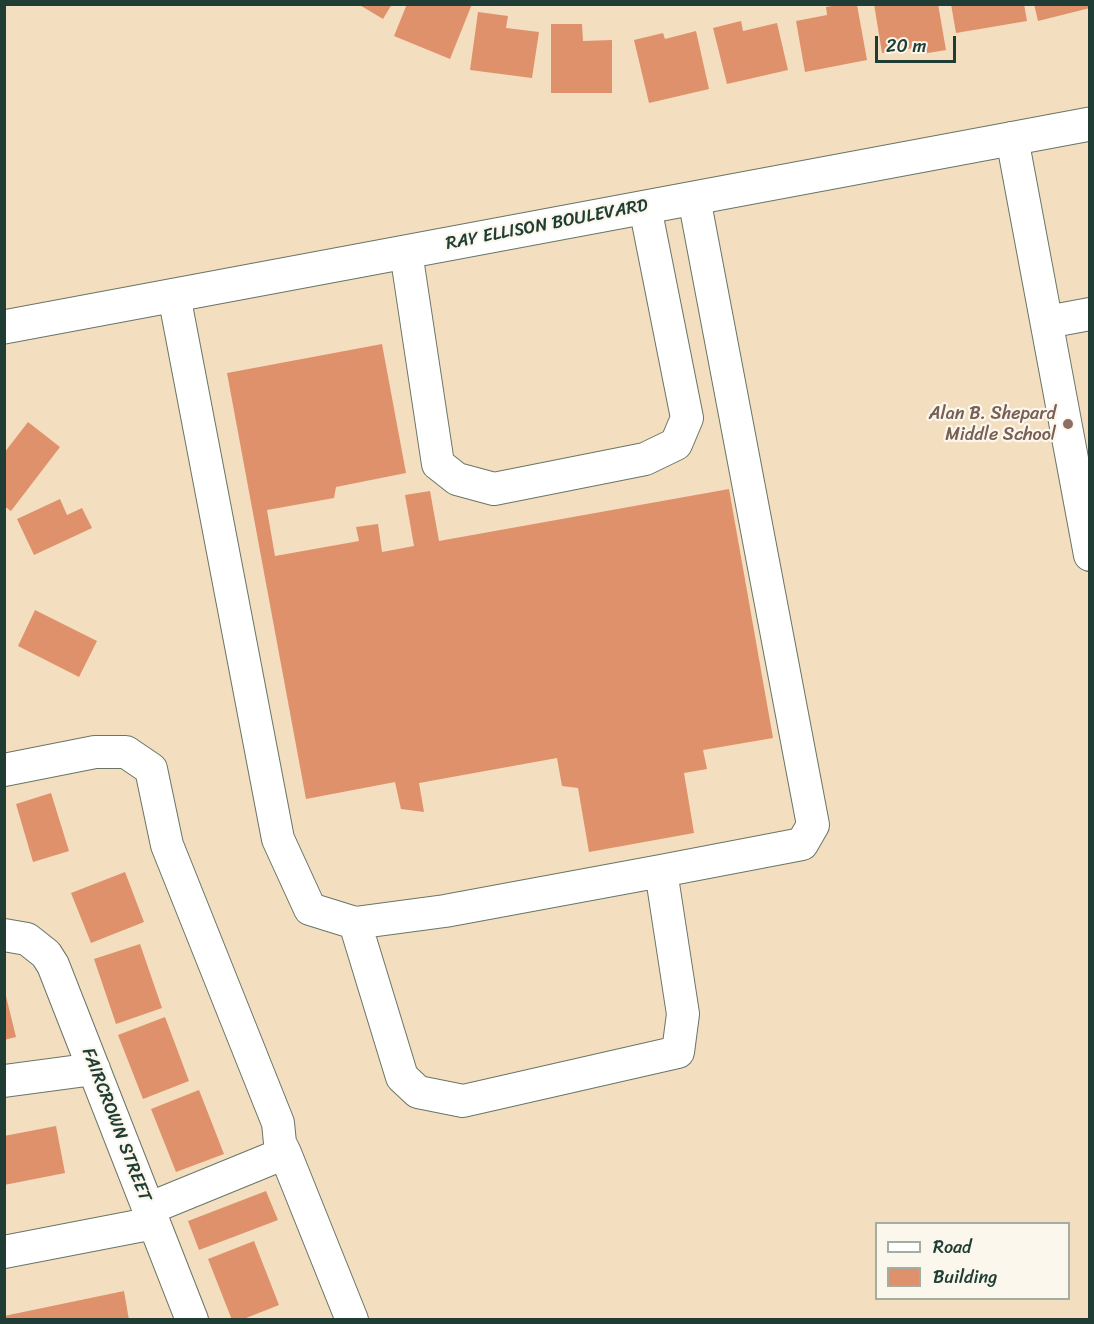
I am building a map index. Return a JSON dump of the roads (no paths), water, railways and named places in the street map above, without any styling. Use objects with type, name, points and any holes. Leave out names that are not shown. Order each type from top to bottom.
[{"type":"main road","name":"RAY ELLISON BOULEVARD","points":[[4,327],[1089,124]]},
{"type":"street","points":[[1012,138],[1089,555]]},
{"type":"street","points":[[174,295],[278,839],[310,909],[355,923],[445,911],[661,871],[802,844],[813,825],[694,198]]},
{"type":"street","points":[[406,252],[438,464],[457,479],[494,489],[645,459],[676,444],[687,418],[645,207]]},
{"type":"street","points":[[1047,322],[1089,314]]},
{"type":"street","points":[[4,770],[95,752],[126,752],[152,769],[167,845],[278,1123],[280,1143],[351,1320]]},
{"type":"street","points":[[355,923],[402,1077],[418,1092],[463,1101],[678,1052],[683,1014],[661,871]]},
{"type":"street","name":"FAIRCROWN STREET","points":[[16,937],[46,954],[53,965],[192,1320]]},
{"type":"street","points":[[4,1081],[94,1069]]},
{"type":"street","points":[[4,1252],[151,1216],[285,1153]]},
{"type":"place","name":"Alan B. Shepard Middle School","points":[[1068,424]]}]
